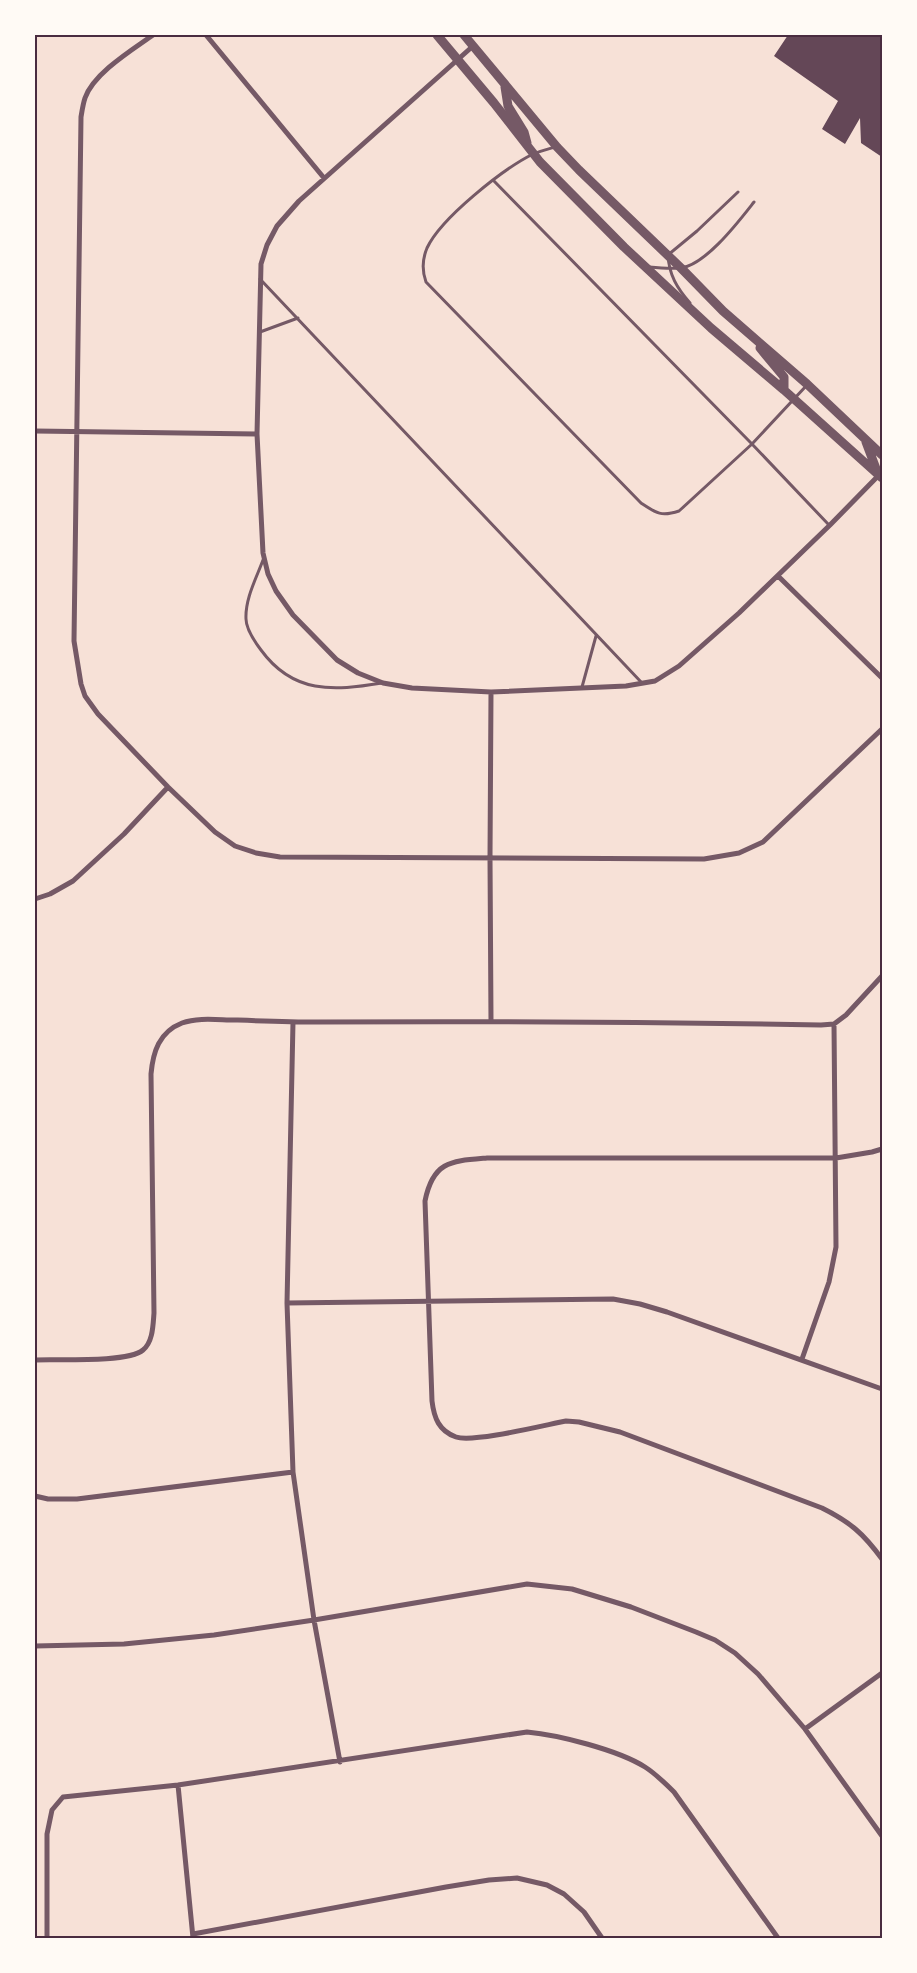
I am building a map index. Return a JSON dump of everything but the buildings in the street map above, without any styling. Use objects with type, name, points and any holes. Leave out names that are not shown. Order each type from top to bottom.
[{"type":"street","points":[[153,35],[113,64],[94,82],[85,97],[80,117],[74,640],[81,684],[85,696],[98,714],[168,787],[215,832],[235,846],[256,854],[280,857],[704,859],[739,853],[763,842],[882,729]]},
{"type":"street","points":[[206,35],[324,178]]},
{"type":"street","points":[[437,35],[534,154],[645,267],[711,328],[881,475]]},
{"type":"street","points":[[464,35],[556,147],[682,268],[722,311],[808,384],[882,454]]},
{"type":"street","points":[[473,46],[456,59],[299,201],[277,226],[267,245],[261,264],[260,278],[257,434],[264,559],[268,574],[276,591],[293,615],[338,660],[358,672],[383,683],[412,688],[491,692],[642,684],[655,681],[679,666],[778,576],[881,475]]},
{"type":"street","points":[[505,86],[508,106],[524,132],[527,145]]},
{"type":"street","points":[[753,337],[767,358],[784,377],[786,386],[784,390]]},
{"type":"street","points":[[35,431],[257,434]]},
{"type":"street","points":[[864,438],[881,475]]},
{"type":"street","points":[[778,576],[882,678]]},
{"type":"street","points":[[491,692],[491,1021]]},
{"type":"street","points":[[35,899],[50,894],[73,880],[124,834],[168,787]]},
{"type":"street","points":[[35,1360],[125,1357],[144,1350],[148,1343],[154,1313],[151,1074],[153,1056],[161,1040],[173,1028],[183,1022],[206,1020],[293,1022],[491,1021],[821,1025],[834,1024],[858,1003],[882,976]]},
{"type":"street","points":[[293,1022],[287,1303],[292,1472],[314,1620],[340,1762]]},
{"type":"street","points":[[802,1360],[830,1282],[836,1247],[834,1024]]},
{"type":"street","points":[[882,1148],[872,1152],[836,1158],[487,1158],[462,1160],[450,1163],[434,1174],[428,1186],[425,1201],[434,1415],[440,1426],[457,1438],[474,1438],[566,1421],[579,1422],[611,1430],[822,1508],[856,1528],[882,1559]]},
{"type":"street","points":[[287,1303],[613,1299],[668,1312],[882,1389]]},
{"type":"street","points":[[35,1496],[48,1499],[77,1499],[292,1472]]},
{"type":"street","points":[[35,1646],[154,1642],[314,1620],[527,1584],[572,1589],[631,1607],[715,1640],[735,1653],[758,1674],[805,1729],[882,1836]]},
{"type":"street","points":[[805,1729],[882,1674]]},
{"type":"street","points":[[47,1938],[47,1834],[49,1821],[56,1804],[64,1797],[178,1785],[340,1762],[527,1732],[567,1739],[622,1756],[643,1766],[674,1792],[778,1938]]},
{"type":"street","points":[[178,1785],[193,1936],[446,1887],[489,1880],[517,1878],[547,1885],[564,1894],[584,1912],[602,1938]]},
{"type":"lane","points":[[556,147],[534,154],[493,180],[446,222],[428,248],[422,273],[426,282],[634,496],[656,512],[667,515],[679,511],[752,444],[808,384]]},
{"type":"lane","points":[[493,180],[830,526]]},
{"type":"lane","points":[[711,328],[675,284],[668,268],[668,255],[697,231],[738,192]]},
{"type":"lane","points":[[645,267],[682,268],[693,264],[718,243],[754,202]]},
{"type":"lane","points":[[260,278],[642,684]]},
{"type":"lane","points":[[260,332],[298,318]]},
{"type":"lane","points":[[264,559],[247,606],[246,621],[254,640],[270,661],[286,675],[306,685],[316,687],[355,687],[383,683]]},
{"type":"lane","points":[[582,688],[596,636]]}]
